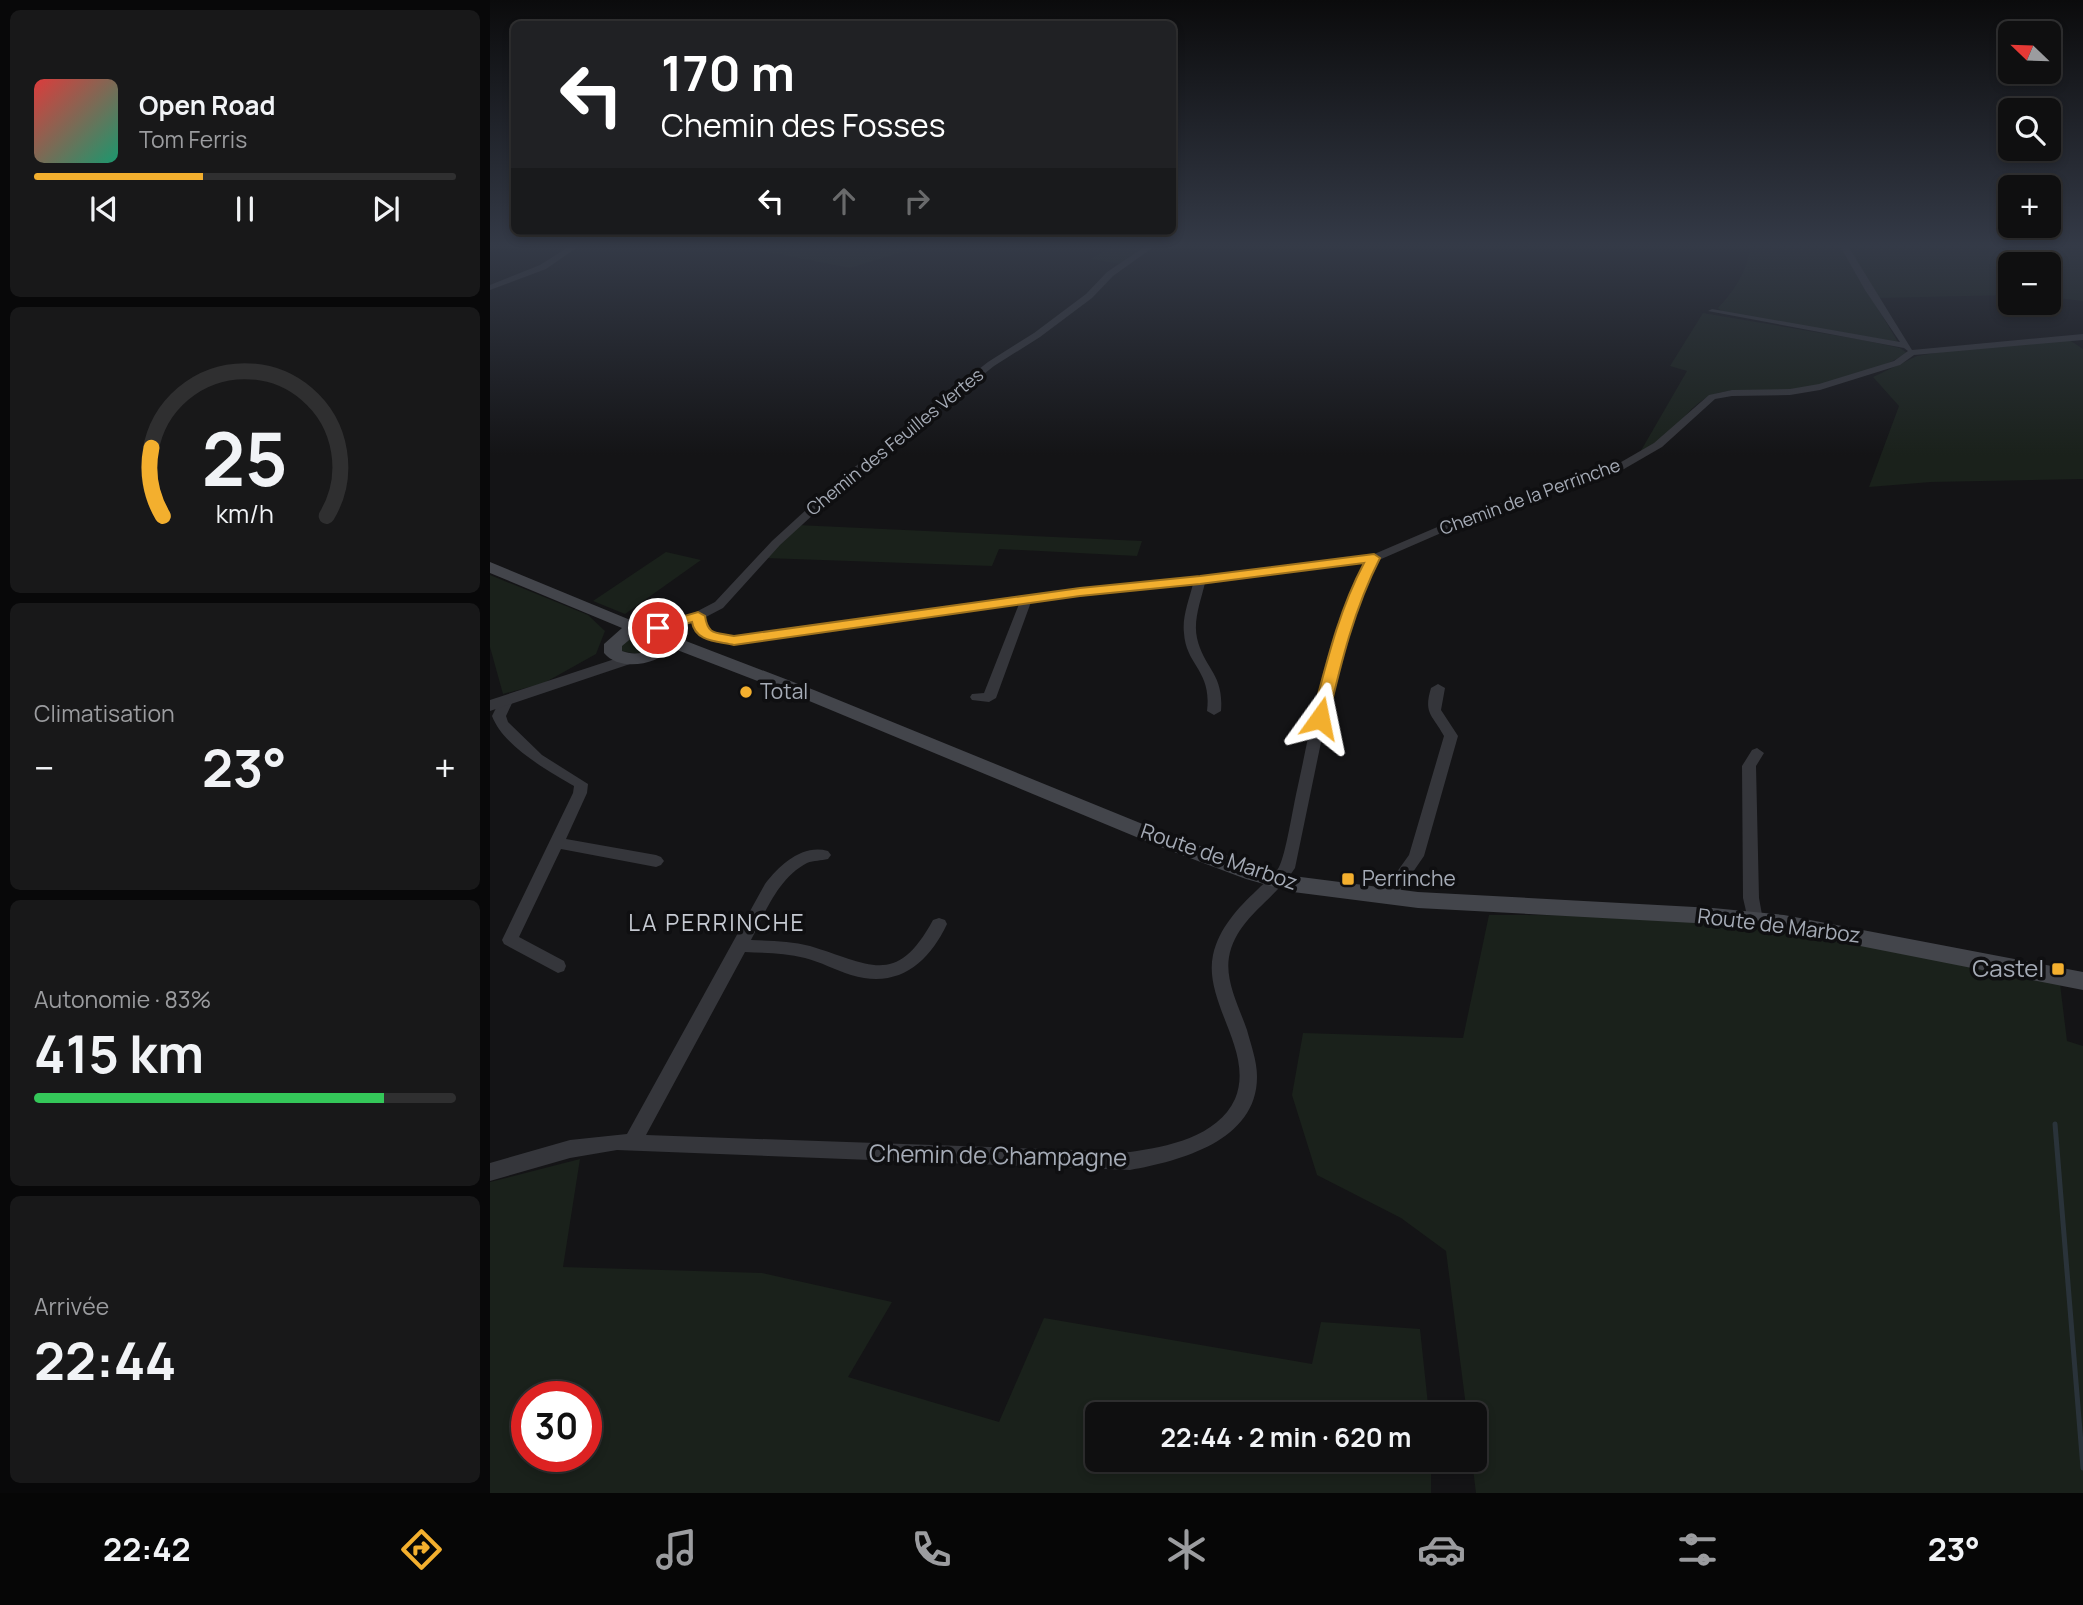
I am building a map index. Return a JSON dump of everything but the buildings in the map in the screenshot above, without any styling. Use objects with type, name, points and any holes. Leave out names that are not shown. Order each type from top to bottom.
[{"type":"main road","points":[[490,567],[584,605],[637,629],[666,635],[653,654],[630,659],[616,656],[616,643],[608,621],[584,605]]},
{"type":"main road","points":[[616,643],[637,629]]},
{"type":"main road","name":"Route de Marboz","points":[[666,635],[715,660],[808,694],[1165,841],[1278,880],[1307,887],[1387,897],[1755,920],[1850,934],[2083,981]]},
{"type":"main road","name":"Route de Marboz","points":[[653,654],[715,660]]},
{"type":"street","name":"Chemin des Feuilles Vertes","points":[[666,635],[682,622],[725,600],[776,543],[846,479],[991,365],[1062,316]]},
{"type":"street","points":[[1731,316],[1909,350]]},
{"type":"street","points":[[1886,316],[1909,350]]},
{"type":"street","name":"Chemin de la Perrinche","points":[[698,616],[700,629],[706,634],[734,641],[1080,592],[1374,558],[1467,518],[1620,467],[1658,445],[1712,397],[1725,394],[1790,392],[1820,387],[1897,363],[1909,350],[2083,337]]},
{"type":"street","points":[[1278,880],[1287,868],[1292,851],[1332,665],[1358,587],[1374,558]]},
{"type":"street","points":[[1200,580],[1190,633],[1195,650],[1216,687],[1214,711]]},
{"type":"street","points":[[977,697],[989,698],[1026,601]]},
{"type":"street","points":[[526,695],[583,669],[616,643]]},
{"type":"street","points":[[558,966],[510,940],[580,793],[581,784],[543,763],[502,724],[498,704],[630,659]]},
{"type":"street","points":[[1387,897],[1416,856],[1451,736],[1447,725],[1435,716],[1432,709],[1438,688]]},
{"type":"street","points":[[1755,920],[1751,898],[1749,766],[1758,753]]},
{"type":"street","points":[[556,843],[656,861]]},
{"type":"street","points":[[633,1142],[763,899],[779,878],[798,861],[816,854],[823,855]]},
{"type":"street","name":"Chemin de Champagne","points":[[490,1171],[594,1144],[633,1142],[1130,1161],[1176,1151],[1221,1129],[1236,1113],[1245,1096],[1248,1079],[1245,1056],[1221,976],[1221,954],[1233,927],[1243,913],[1278,880]]},
{"type":"street","points":[[738,945],[793,949],[860,971],[886,971],[898,968],[920,955],[927,948],[939,924]]},
{"type":"shaded area","points":[[1701,316],[1719,316],[1863,340],[1900,348],[1907,353],[1865,373],[1819,386],[1779,391],[1729,391],[1710,396],[1692,409],[1666,436],[1639,454],[1687,371],[1670,366]]},
{"type":"shaded area","points":[[1744,316],[1882,316],[1898,342]]},
{"type":"shaded area","points":[[2068,339],[2083,349],[2083,479],[1931,482],[1869,487],[1899,406],[1873,377],[1917,356],[1972,347]]},
{"type":"shaded area","points":[[797,525],[1142,541],[1137,556],[999,549],[992,566],[765,558]]},
{"type":"shaded area","points":[[666,552],[701,560],[625,614],[593,601]]},
{"type":"shaded area","points":[[490,575],[588,615],[605,631],[596,654],[544,683],[503,694],[490,647]]},
{"type":"shaded area","points":[[646,632],[659,636],[656,646],[638,654],[621,651],[619,645],[627,637]]},
{"type":"shaded area","points":[[1489,915],[1644,918],[1721,923],[1798,933],[2060,984],[2067,1041],[2083,1046],[2083,1493],[1476,1493],[1473,1472],[1487,1472],[1487,1402],[1465,1402],[1446,1251],[1401,1218],[1317,1175],[1292,1095],[1303,1033],[1463,1038]]},
{"type":"shaded area","points":[[580,1159],[563,1267],[762,1273],[892,1302],[848,1377],[999,1422],[1044,1318],[1312,1364],[1321,1322],[1420,1329],[1428,1402],[1085,1402],[1085,1472],[1431,1472],[1431,1493],[490,1493],[490,1182]]},
{"type":"waterway","points":[[2055,1124],[2083,1468]]},
{"type":"place","name":"Total","points":[[746,692]]},
{"type":"place","name":"Perrinche","points":[[1348,879]]},
{"type":"place","name":"Castel","points":[[2058,969]]},
{"type":"district","name":"LA PERRINCHE","points":[[717,923]]},
{"type":"route","points":[[658,628],[698,616],[701,621],[700,629],[706,634],[734,641],[1080,592],[1374,558],[1358,587],[1339,641],[1320,718]]}]
